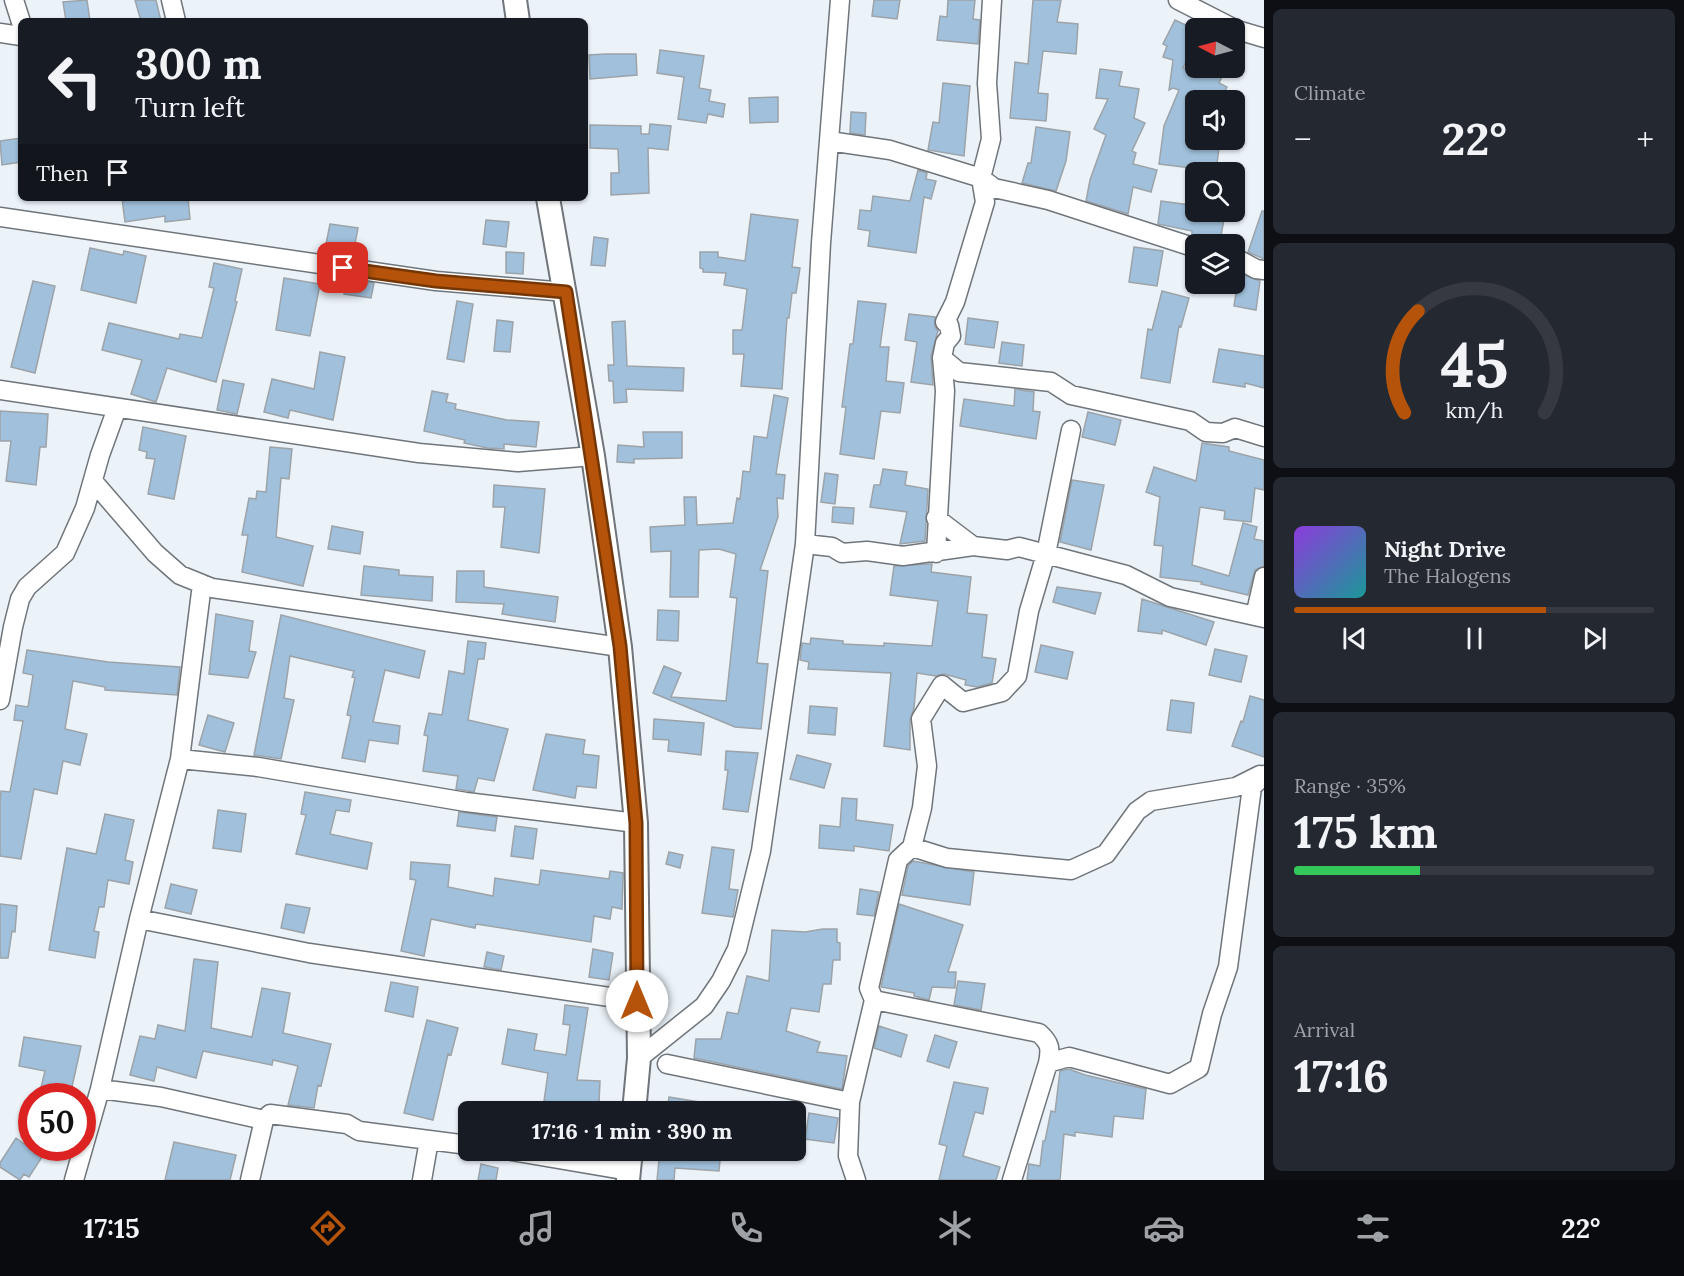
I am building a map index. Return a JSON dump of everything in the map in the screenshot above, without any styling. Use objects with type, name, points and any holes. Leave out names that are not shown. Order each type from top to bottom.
[{"type":"main road","points":[[515,0],[518,18]]},
{"type":"main road","points":[[549,201],[593,456],[620,646],[636,823],[639,1058],[635,1101]]},
{"type":"street","points":[[14,0],[20,18]]},
{"type":"street","points":[[171,0],[175,18]]},
{"type":"street","points":[[639,1058],[704,1006],[721,981],[737,949],[761,851],[805,544],[829,141],[840,0]]},
{"type":"street","points":[[936,553],[936,518],[945,391],[942,358],[945,343],[951,336],[949,325],[945,322],[955,302],[985,202],[981,178],[991,139],[987,83],[992,0]]},
{"type":"street","points":[[1188,2],[1215,18]]},
{"type":"street","points":[[1245,32],[1264,38]]},
{"type":"street","points":[[0,33],[18,36]]},
{"type":"street","points":[[829,141],[890,150],[981,178],[994,188],[1089,213],[1185,244]]},
{"type":"street","points":[[0,218],[436,281],[566,292]]},
{"type":"street","points":[[1245,263],[1256,269],[1264,270]]},
{"type":"street","points":[[942,358],[959,372],[1051,382],[1071,396],[1190,421],[1206,432],[1223,433],[1235,428],[1264,437]]},
{"type":"street","points":[[945,391],[959,372]]},
{"type":"street","points":[[0,390],[418,453],[518,462],[593,456]]},
{"type":"street","points":[[0,700],[12,627],[21,599],[27,587],[65,553],[85,508],[117,408]]},
{"type":"street","points":[[856,1180],[848,1156],[850,1102],[874,1000],[869,988],[898,860],[912,847],[922,808],[927,766],[921,719],[942,685],[963,702],[1002,692],[1017,676],[1029,611],[1046,554],[1071,430]]},
{"type":"street","points":[[93,481],[155,553],[180,575],[212,588],[500,631],[620,646]]},
{"type":"street","points":[[936,518],[973,546]]},
{"type":"street","points":[[805,544],[832,547],[842,553],[867,551],[903,556],[973,546],[1007,550],[1019,547],[1126,575],[1170,597],[1260,617],[1264,577]]},
{"type":"street","points":[[74,1180],[100,1089],[139,919],[180,759],[202,584]]},
{"type":"street","points":[[180,759],[258,767],[466,802],[636,823]]},
{"type":"street","points":[[912,847],[947,858],[1071,870],[1106,854],[1137,811],[1151,801],[1236,787],[1264,774]]},
{"type":"street","points":[[1048,1063],[1069,1057],[1170,1084],[1199,1068],[1212,1014],[1228,967],[1252,787],[1264,774]]},
{"type":"street","points":[[139,919],[309,953],[637,1001]]},
{"type":"street","points":[[874,1000],[1039,1033],[1048,1041],[1051,1049],[1048,1063],[1012,1180]]},
{"type":"street","points":[[667,1064],[850,1102]]},
{"type":"street","points":[[100,1089],[171,1099],[264,1120]]},
{"type":"street","points":[[250,1180],[264,1120],[270,1114],[347,1124],[359,1131],[458,1144]]},
{"type":"street","points":[[422,1180],[429,1140]]},
{"type":"street","points":[[586,1161],[629,1167]]},
{"type":"building","points":[[87,0],[90,18],[66,18],[63,2]]},
{"type":"building","points":[[135,0],[156,0],[160,18],[140,18]]},
{"type":"building","points":[[874,0],[900,0],[897,19],[872,16]]},
{"type":"building","points":[[948,0],[975,0],[973,19],[980,20],[978,44],[937,40],[940,16],[947,17]]},
{"type":"building","points":[[1033,0],[1061,0],[1057,22],[1078,24],[1076,54],[1043,51],[1038,93],[1048,94],[1046,121],[1010,118],[1015,62],[1028,64]]},
{"type":"building","points":[[1175,20],[1185,25],[1185,64],[1183,68],[1185,68],[1185,78],[1221,78],[1219,83],[1227,87],[1225,90],[1185,90],[1185,150],[1219,150],[1217,162],[1185,162],[1185,167],[1159,164],[1164,126],[1179,90],[1173,88],[1169,90],[1173,60],[1163,57],[1167,46],[1163,44]]},
{"type":"building","points":[[660,50],[704,56],[699,88],[711,90],[709,101],[725,104],[723,117],[708,114],[706,123],[678,119],[684,77],[657,73]]},
{"type":"building","points":[[636,54],[637,75],[590,79],[589,55]]},
{"type":"building","points":[[1100,69],[1122,72],[1119,86],[1139,89],[1134,118],[1145,123],[1132,151],[1136,153],[1133,164],[1157,170],[1151,192],[1133,187],[1128,214],[1086,201],[1090,180],[1106,135],[1094,129],[1108,99],[1096,98]]},
{"type":"building","points":[[943,83],[970,86],[964,156],[928,150],[933,122],[939,123]]},
{"type":"building","points":[[778,97],[778,122],[750,123],[749,98]]},
{"type":"building","points":[[851,112],[866,113],[865,135],[850,133]]},
{"type":"building","points":[[650,124],[671,126],[668,150],[648,148],[649,193],[611,195],[611,173],[619,173],[618,149],[590,148],[590,125],[641,126],[641,134],[649,134]]},
{"type":"building","points":[[1036,127],[1070,132],[1066,161],[1056,191],[1022,183],[1028,163],[1031,163]]},
{"type":"building","points":[[18,138],[18,162],[2,165],[0,141]]},
{"type":"building","points":[[918,170],[927,173],[926,179],[936,181],[931,199],[924,197],[916,253],[868,246],[870,231],[858,229],[860,210],[871,211],[873,196],[910,201]]},
{"type":"building","points":[[122,201],[188,201],[190,219],[165,222],[165,216],[125,222]]},
{"type":"building","points":[[1161,201],[1185,204],[1185,222],[1224,222],[1221,234],[1192,234],[1192,231],[1158,224]]},
{"type":"building","points":[[1262,211],[1264,211],[1264,259],[1248,252]]},
{"type":"building","points":[[751,214],[798,220],[792,267],[800,268],[796,293],[792,293],[789,318],[787,318],[782,389],[741,386],[744,354],[733,354],[733,330],[742,330],[747,289],[724,285],[726,273],[703,272],[700,268],[700,252],[718,252],[718,257],[745,261]]},
{"type":"building","points":[[486,220],[509,222],[506,247],[483,244]]},
{"type":"building","points":[[330,224],[358,228],[354,249],[326,244]]},
{"type":"building","points":[[594,237],[608,239],[605,266],[591,265]]},
{"type":"building","points":[[1134,247],[1163,251],[1157,286],[1129,282]]},
{"type":"building","points":[[90,248],[123,255],[124,251],[146,256],[136,303],[81,290]]},
{"type":"building","points":[[506,252],[524,253],[523,274],[506,273]]},
{"type":"building","points":[[214,263],[242,269],[235,301],[237,302],[216,382],[167,368],[156,402],[131,394],[142,360],[102,350],[109,323],[179,339],[180,334],[202,338],[214,288],[209,287]]},
{"type":"building","points":[[1245,275],[1260,281],[1256,310],[1234,306],[1236,294],[1245,294]]},
{"type":"building","points":[[284,278],[320,284],[310,336],[276,330]]},
{"type":"building","points":[[347,279],[374,283],[371,298],[344,294]]},
{"type":"building","points":[[33,281],[55,286],[35,373],[11,367]]},
{"type":"building","points":[[1162,291],[1189,298],[1181,327],[1179,326],[1170,383],[1141,378],[1148,329],[1152,330]]},
{"type":"building","points":[[457,301],[473,304],[464,362],[447,359]]},
{"type":"building","points":[[858,301],[886,304],[880,347],[889,347],[886,381],[904,383],[900,413],[881,411],[874,459],[840,454],[846,407],[842,407]]},
{"type":"building","points":[[909,314],[935,317],[935,327],[938,331],[931,356],[933,385],[911,382],[917,342],[905,340]]},
{"type":"building","points":[[968,318],[998,322],[994,348],[965,344]]},
{"type":"building","points":[[497,320],[513,322],[510,352],[494,351]]},
{"type":"building","points":[[625,321],[627,366],[684,368],[683,391],[626,389],[627,402],[614,403],[613,381],[609,381],[608,365],[614,365],[612,322]]},
{"type":"building","points":[[1002,342],[1024,345],[1022,366],[999,363]]},
{"type":"building","points":[[1219,349],[1264,356],[1264,388],[1245,383],[1245,387],[1213,382]]},
{"type":"building","points":[[320,352],[345,357],[333,420],[290,410],[288,418],[264,412],[272,379],[314,389]]},
{"type":"building","points":[[223,380],[244,384],[237,414],[217,410]]},
{"type":"building","points":[[1015,389],[1034,392],[1033,411],[1040,412],[1036,439],[960,426],[964,399],[1014,406]]},
{"type":"building","points":[[432,391],[448,394],[446,402],[456,404],[455,409],[507,420],[539,422],[536,447],[504,444],[504,449],[487,448],[464,443],[465,440],[424,431]]},
{"type":"building","points":[[774,395],[788,398],[776,474],[785,475],[783,499],[777,498],[778,517],[760,570],[768,571],[757,663],[768,664],[761,729],[735,727],[653,693],[664,666],[681,673],[671,697],[726,701],[737,598],[730,597],[736,554],[719,549],[699,550],[698,597],[670,597],[671,551],[651,552],[650,527],[685,525],[684,497],[696,497],[697,525],[733,523],[737,498],[740,499],[743,471],[750,472],[754,436],[767,438]]},
{"type":"building","points":[[0,411],[48,414],[46,447],[40,447],[36,485],[6,481],[11,441],[0,441]]},
{"type":"building","points":[[1088,412],[1121,420],[1115,445],[1082,437]]},
{"type":"building","points":[[143,427],[186,436],[174,499],[148,494],[155,459],[146,458],[147,452],[139,450]]},
{"type":"building","points":[[643,432],[682,432],[682,458],[634,459],[634,463],[617,462],[618,445],[644,447]]},
{"type":"building","points":[[1202,443],[1229,447],[1229,451],[1264,460],[1264,490],[1255,488],[1251,522],[1224,519],[1225,511],[1200,507],[1192,565],[1229,576],[1243,523],[1257,527],[1254,539],[1264,541],[1264,566],[1255,570],[1248,595],[1201,584],[1202,582],[1160,577],[1163,546],[1154,545],[1160,497],[1146,492],[1154,467],[1196,481]]},
{"type":"building","points":[[270,447],[292,449],[289,479],[281,478],[276,537],[313,546],[303,586],[242,572],[248,535],[242,535],[249,498],[256,499],[257,491],[266,492]]},
{"type":"building","points":[[883,469],[907,472],[905,485],[928,489],[925,541],[900,544],[907,512],[870,507],[874,485],[880,485]]},
{"type":"building","points":[[825,473],[838,475],[835,504],[821,502]]},
{"type":"building","points":[[1072,480],[1104,485],[1091,550],[1060,542]]},
{"type":"building","points":[[494,485],[545,489],[539,553],[501,547],[505,507],[493,507]]},
{"type":"building","points":[[833,507],[854,508],[853,524],[832,522]]},
{"type":"building","points":[[332,526],[363,532],[360,554],[328,549]]},
{"type":"building","points":[[932,564],[931,572],[971,577],[967,613],[987,615],[982,657],[996,659],[992,683],[977,687],[965,685],[966,680],[944,674],[936,676],[917,673],[914,708],[910,720],[910,750],[884,746],[891,673],[808,669],[809,662],[800,660],[802,643],[810,644],[811,638],[843,641],[843,644],[884,646],[884,643],[932,646],[938,601],[890,595],[894,566]]},
{"type":"building","points":[[364,566],[399,570],[399,575],[433,577],[432,601],[361,595]]},
{"type":"building","points":[[457,571],[484,571],[484,587],[558,597],[555,622],[502,614],[504,604],[456,602]]},
{"type":"building","points":[[1057,587],[1101,593],[1095,614],[1053,602]]},
{"type":"building","points":[[1142,599],[1214,622],[1206,645],[1162,630],[1162,634],[1138,631]]},
{"type":"building","points":[[658,610],[679,611],[678,641],[657,640]]},
{"type":"building","points":[[216,614],[253,621],[249,651],[256,652],[248,678],[209,674]]},
{"type":"building","points":[[281,615],[425,651],[419,678],[385,670],[373,722],[400,726],[398,744],[369,740],[365,762],[342,758],[351,716],[347,715],[355,678],[352,677],[354,671],[290,656],[284,698],[294,700],[281,759],[254,755]]},
{"type":"building","points":[[468,641],[486,643],[484,659],[478,659],[468,720],[508,729],[494,781],[478,778],[474,792],[456,789],[458,776],[423,771],[428,736],[424,735],[429,713],[442,715],[449,671],[464,674]]},
{"type":"building","points":[[1041,645],[1073,652],[1067,679],[1035,672]]},
{"type":"building","points":[[1215,649],[1247,656],[1241,682],[1209,675]]},
{"type":"building","points":[[27,650],[108,662],[180,667],[177,695],[105,690],[105,687],[73,681],[65,729],[87,734],[80,765],[63,761],[57,794],[34,789],[21,859],[0,856],[0,802],[1,791],[10,792],[23,721],[14,720],[16,705],[28,707],[33,675],[23,673]]},
{"type":"building","points":[[1250,696],[1264,700],[1264,757],[1232,746],[1241,721],[1243,722]]},
{"type":"building","points":[[1171,700],[1194,703],[1191,733],[1167,730]]},
{"type":"building","points":[[810,706],[837,708],[835,735],[808,733]]},
{"type":"building","points":[[208,715],[234,723],[225,752],[199,745]]},
{"type":"building","points":[[654,719],[704,723],[701,755],[668,751],[669,740],[653,739]]},
{"type":"building","points":[[546,734],[585,740],[583,754],[599,756],[596,788],[577,786],[575,798],[533,790]]},
{"type":"building","points":[[726,751],[758,753],[748,812],[723,809],[728,770],[725,770]]},
{"type":"building","points":[[797,755],[831,764],[824,788],[790,779]]},
{"type":"building","points":[[305,792],[351,800],[349,812],[336,810],[330,834],[372,843],[367,869],[296,854],[306,815],[301,814]]},
{"type":"building","points":[[842,798],[857,799],[856,820],[893,825],[889,851],[854,846],[854,851],[819,848],[820,825],[840,827]]},
{"type":"building","points":[[218,810],[246,814],[241,852],[213,848]]},
{"type":"building","points":[[459,812],[497,817],[495,831],[457,826]]},
{"type":"building","points":[[105,814],[134,820],[125,860],[133,862],[129,884],[108,880],[104,907],[99,907],[94,931],[99,932],[95,958],[49,950],[67,848],[96,854]]},
{"type":"building","points":[[515,826],[537,829],[533,859],[511,856]]},
{"type":"building","points":[[712,847],[734,850],[729,889],[738,890],[733,917],[702,913]]},
{"type":"building","points":[[669,852],[683,855],[680,868],[666,864]]},
{"type":"building","points":[[913,861],[974,872],[970,905],[902,895],[908,866]]},
{"type":"building","points":[[411,862],[450,865],[448,887],[493,896],[495,878],[539,885],[541,870],[609,879],[610,871],[623,873],[622,909],[612,907],[610,919],[594,916],[591,942],[476,924],[475,928],[431,919],[424,956],[401,951],[416,880],[410,879]]},
{"type":"building","points":[[171,884],[197,890],[191,914],[165,908]]},
{"type":"building","points":[[860,889],[879,892],[874,916],[857,914]]},
{"type":"building","points":[[0,904],[17,906],[15,932],[12,931],[8,958],[0,958]]},
{"type":"building","points":[[286,904],[310,908],[304,933],[281,928]]},
{"type":"building","points":[[899,904],[963,925],[948,972],[956,972],[955,988],[932,987],[929,1000],[914,996],[914,993],[881,987]]},
{"type":"building","points":[[837,929],[840,960],[833,960],[831,984],[823,984],[819,1012],[791,1008],[786,1031],[820,1042],[817,1052],[847,1056],[842,1089],[694,1058],[696,1039],[721,1039],[727,1012],[738,1014],[747,976],[769,981],[772,930],[805,932]]},
{"type":"building","points":[[593,949],[613,953],[609,980],[589,977]]},
{"type":"building","points":[[487,952],[504,956],[501,970],[484,967]]},
{"type":"building","points":[[194,959],[218,962],[211,1028],[252,1037],[262,988],[290,993],[283,1033],[331,1044],[321,1086],[318,1085],[314,1108],[288,1105],[298,1066],[273,1060],[272,1065],[203,1051],[196,1078],[157,1067],[154,1081],[130,1075],[140,1036],[155,1039],[158,1025],[185,1031]]},
{"type":"building","points":[[958,981],[985,984],[981,1010],[954,1005]]},
{"type":"building","points":[[391,982],[418,987],[413,1017],[385,1011]]},
{"type":"building","points":[[565,1005],[588,1008],[577,1080],[600,1081],[599,1101],[544,1101],[548,1073],[502,1064],[508,1029],[537,1034],[534,1050],[566,1055],[570,1025],[563,1024]]},
{"type":"building","points":[[427,1020],[458,1028],[451,1055],[448,1054],[433,1120],[404,1113]]},
{"type":"building","points":[[879,1026],[907,1035],[901,1057],[874,1048]]},
{"type":"building","points":[[935,1035],[957,1042],[949,1068],[927,1061]]},
{"type":"building","points":[[24,1037],[81,1046],[73,1083],[42,1083],[45,1071],[19,1066]]},
{"type":"building","points":[[1069,1069],[1146,1089],[1143,1119],[1114,1116],[1112,1137],[1075,1132],[1075,1136],[1064,1134],[1060,1180],[1027,1180],[1029,1164],[1040,1166],[1043,1141],[1045,1141],[1051,1111],[1055,1112],[1060,1071]]},
{"type":"building","points":[[954,1082],[988,1088],[983,1114],[975,1112],[963,1156],[1000,1167],[996,1180],[939,1180],[947,1146],[939,1144]]},
{"type":"building","points":[[669,1097],[693,1101],[668,1101]]},
{"type":"building","points":[[809,1113],[838,1118],[834,1143],[806,1139]]},
{"type":"building","points":[[16,1138],[18,1139],[18,1161],[39,1161],[29,1177],[24,1174],[20,1180],[0,1167],[0,1163]]},
{"type":"building","points":[[174,1142],[236,1155],[230,1180],[165,1180]]},
{"type":"building","points":[[659,1161],[720,1161],[719,1171],[675,1168],[674,1180],[657,1180]]},
{"type":"building","points":[[481,1164],[498,1168],[496,1180],[478,1180]]},
{"type":"route","points":[[343,268],[436,281],[566,292],[593,456],[620,646],[636,823],[637,1001]]}]
